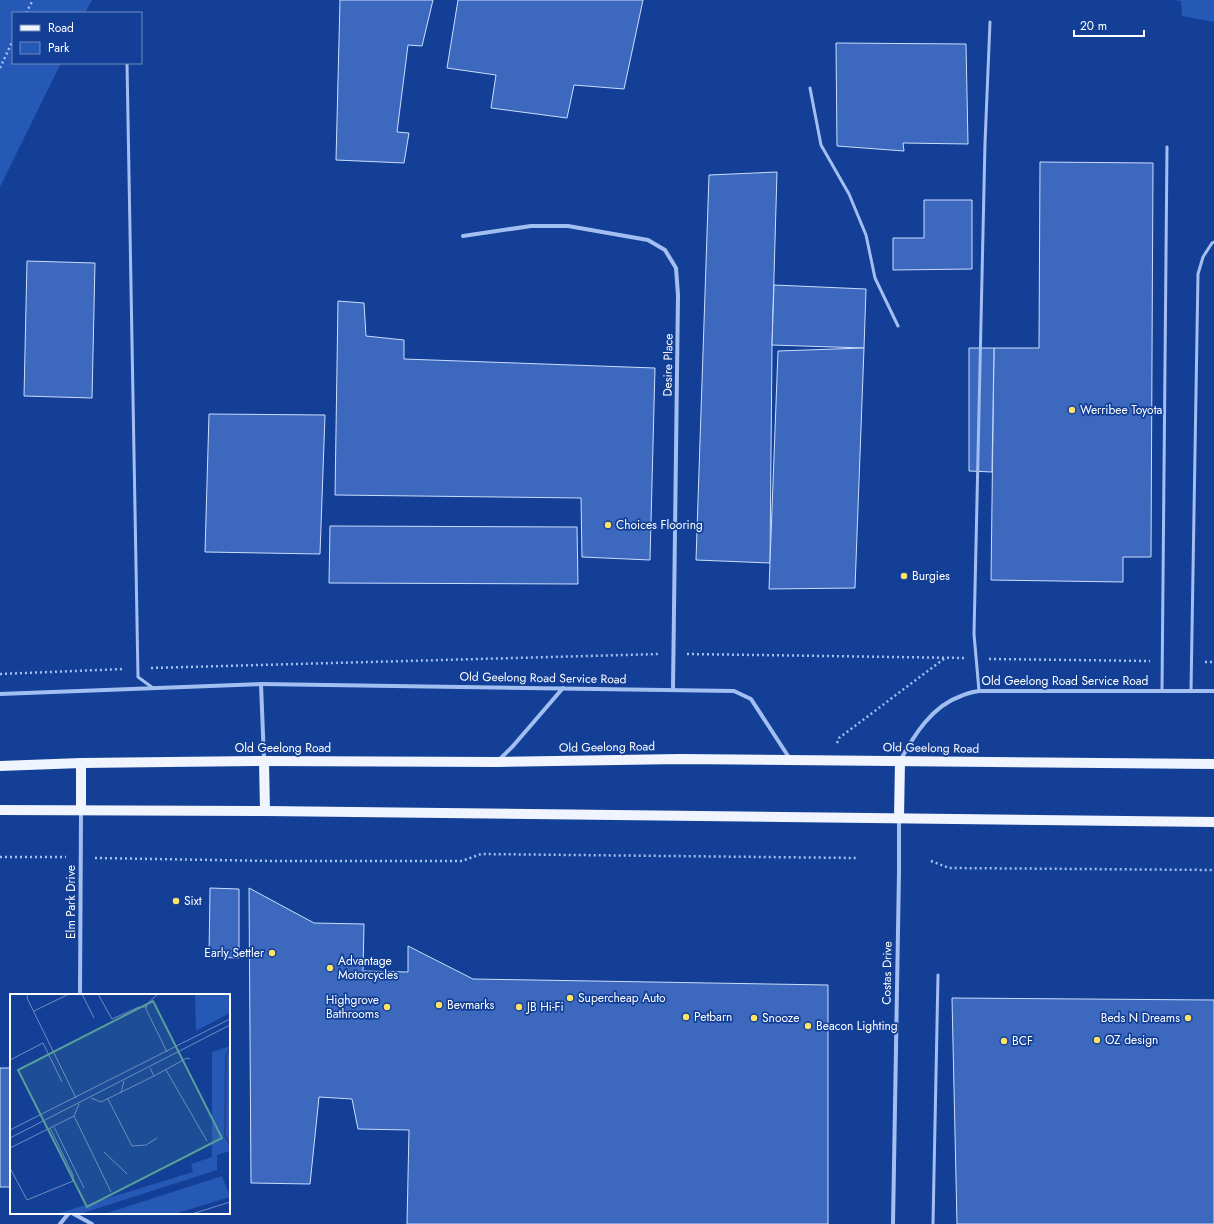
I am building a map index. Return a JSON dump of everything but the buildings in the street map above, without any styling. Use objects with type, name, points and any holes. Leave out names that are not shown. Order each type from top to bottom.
[{"type":"main road","name":"Old Geelong Road","points":[[0,766],[81,763],[264,761],[497,762],[680,759],[1214,764]]},
{"type":"main road","points":[[264,761],[265,811]]},
{"type":"main road","points":[[899,818],[900,761]]},
{"type":"main road","points":[[81,763],[81,810]]},
{"type":"main road","points":[[0,810],[265,811],[1214,822]]},
{"type":"street","name":"Desire Place","points":[[463,236],[532,226],[568,226],[648,240],[665,250],[676,268],[678,295],[673,689]]},
{"type":"street","name":"Old Geelong Road Service Road","points":[[0,694],[261,684],[734,691],[751,699],[790,759]]},
{"type":"street","points":[[261,684],[264,761]]},
{"type":"street","points":[[497,762],[513,746],[563,688]]},
{"type":"street","name":"Old Geelong Road Service Road","points":[[900,761],[911,740],[928,718],[943,705],[959,696],[979,690],[1214,691]]},
{"type":"street","name":"Elm Park Drive","points":[[80,994],[81,810]]},
{"type":"street","name":"Costas Drive","points":[[892,1224],[899,818]]},
{"type":"street","points":[[60,1224],[68,1214]]},
{"type":"street","points":[[74,1214],[92,1224]]},
{"type":"lane","points":[[979,690],[974,634],[985,143],[990,22]]},
{"type":"lane","points":[[127,64],[138,677],[152,688]]},
{"type":"lane","points":[[810,88],[821,144],[849,194],[866,235],[875,278],[898,326]]},
{"type":"lane","points":[[1162,691],[1167,147]]},
{"type":"lane","points":[[1191,691],[1198,274],[1203,257],[1214,242]]},
{"type":"lane","points":[[933,1224],[938,975]]},
{"type":"path","points":[[27,12],[33,0]]},
{"type":"path","points":[[0,68],[12,42]]},
{"type":"path","points":[[0,674],[674,654],[1163,662]]},
{"type":"path","points":[[837,743],[839,738],[945,658]]},
{"type":"path","points":[[1191,662],[1214,662]]},
{"type":"path","points":[[0,857],[273,861],[462,861],[481,854],[858,858]]},
{"type":"path","points":[[930,861],[949,868],[1214,870]]},
{"type":"green space","points":[[0,0],[92,0],[86,12],[12,12],[12,64],[61,64],[0,187]]},
{"type":"green space","points":[[1172,0],[1214,0],[1214,22],[1182,16],[1181,1]]},
{"type":"place","name":"Werribee Toyota","points":[[1072,410]]},
{"type":"place","name":"Choices Flooring","points":[[608,525]]},
{"type":"place","name":"Burgies","points":[[904,576]]},
{"type":"place","name":"Sixt","points":[[176,901]]},
{"type":"place","name":"Early Settler","points":[[272,953]]},
{"type":"place","name":"Advantage Motorcycles","points":[[330,968]]},
{"type":"place","name":"Supercheap Auto","points":[[570,998]]},
{"type":"place","name":"Bevmarks","points":[[439,1005]]},
{"type":"place","name":"Highgrove Bathrooms","points":[[387,1007]]},
{"type":"place","name":"JB Hi-Fi","points":[[519,1007]]},
{"type":"place","name":"Petbarn","points":[[686,1017]]},
{"type":"place","name":"Snooze","points":[[754,1018]]},
{"type":"place","name":"Beds N Dreams","points":[[1188,1018]]},
{"type":"place","name":"Beacon Lighting","points":[[808,1026]]},
{"type":"place","name":"OZ design","points":[[1097,1040]]},
{"type":"place","name":"BCF","points":[[1004,1041]]}]
